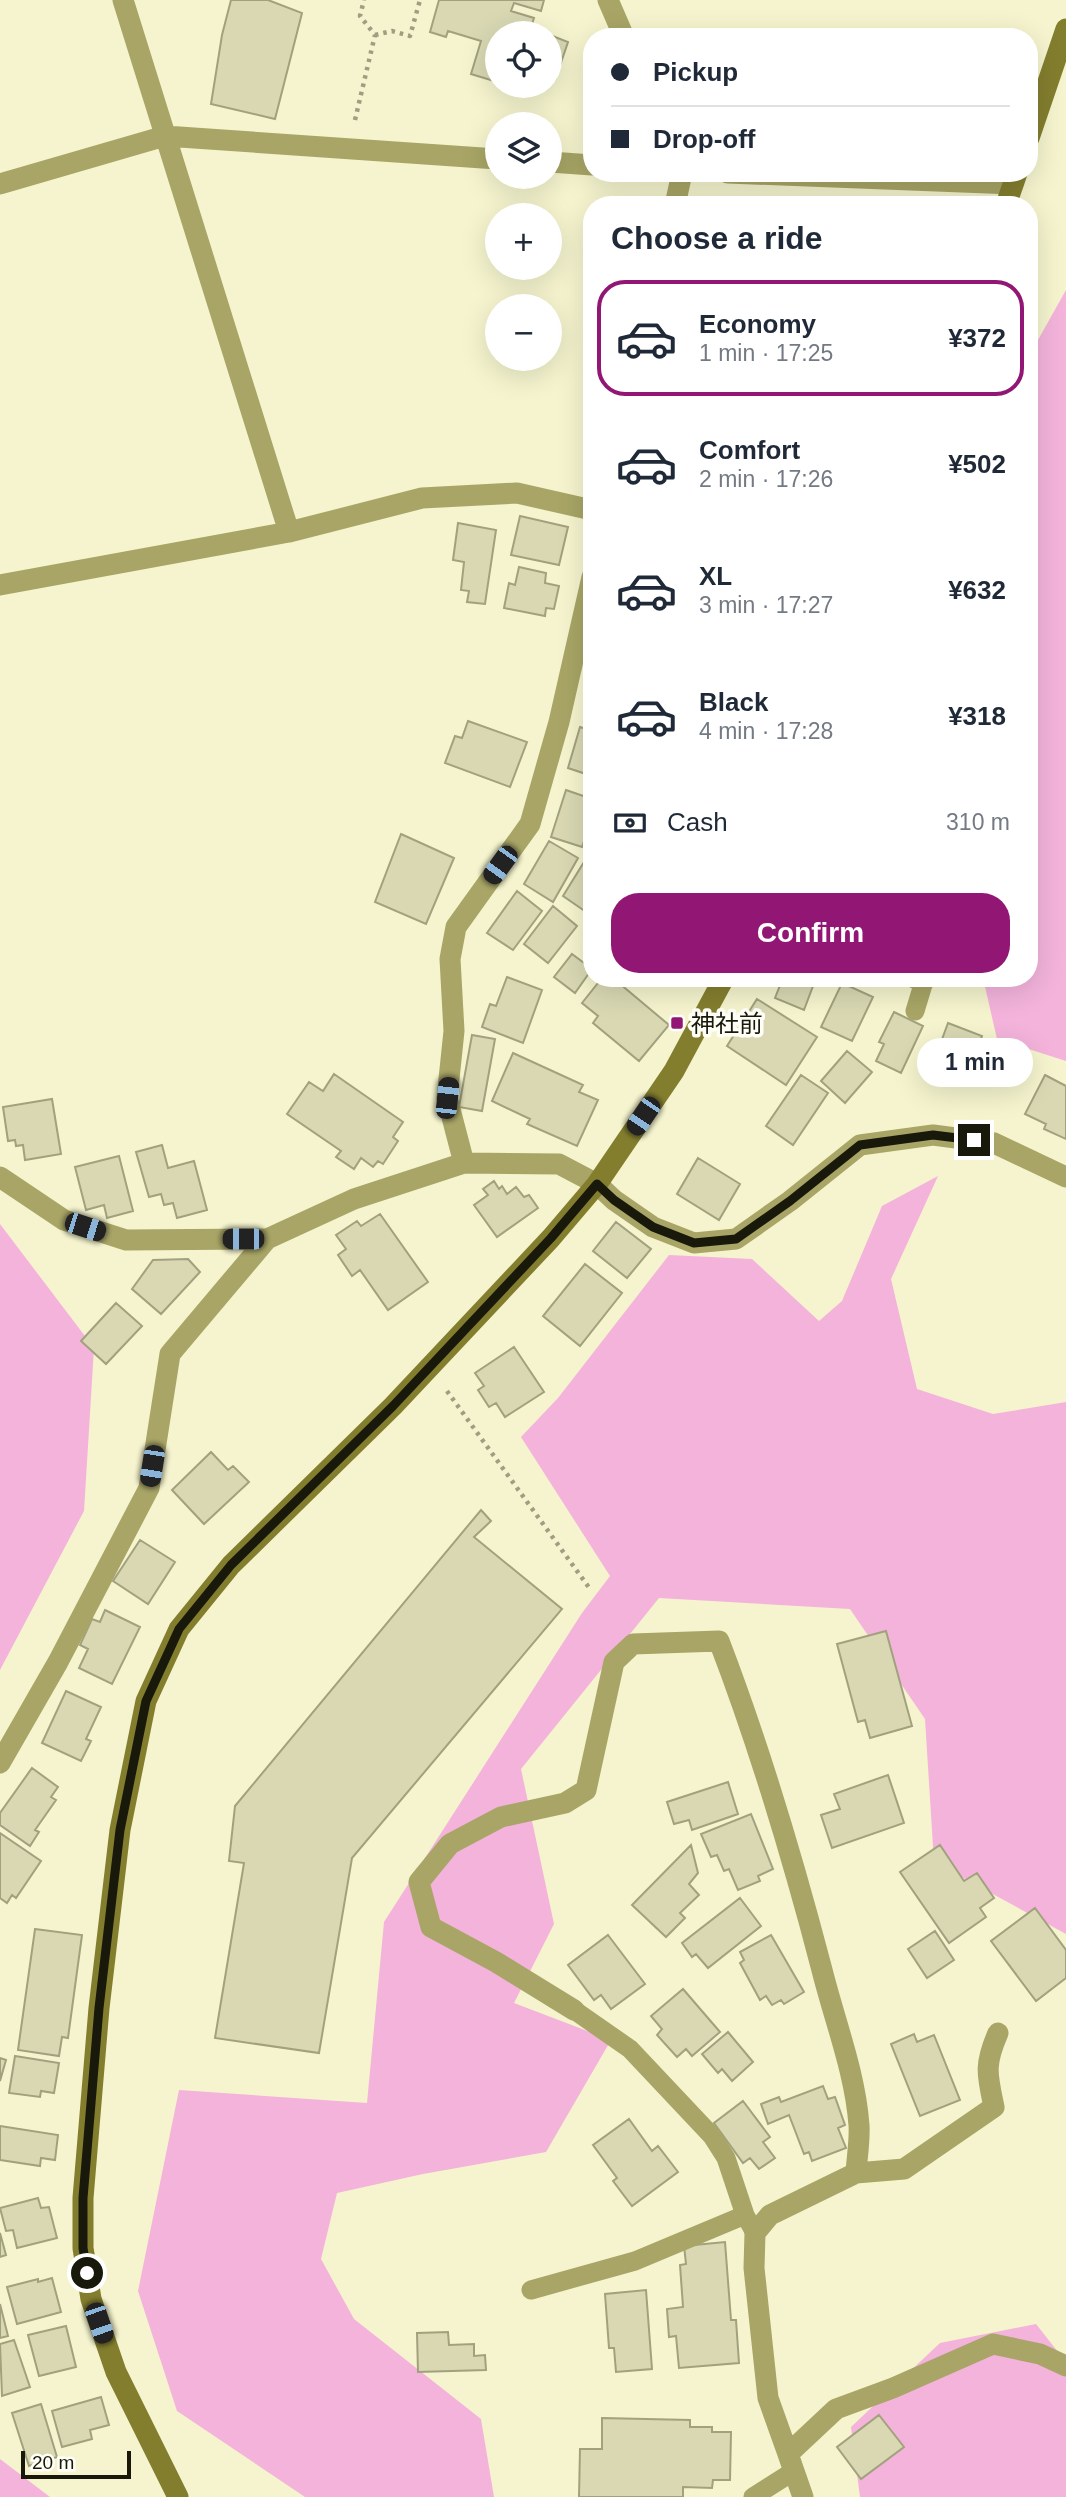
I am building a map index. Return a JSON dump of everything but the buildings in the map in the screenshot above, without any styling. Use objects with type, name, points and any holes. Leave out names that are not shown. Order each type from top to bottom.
[{"type":"street","points":[[123,0],[289,532]]},
{"type":"street","points":[[608,0],[620,28]]},
{"type":"street","points":[[1038,111],[1066,29]]},
{"type":"street","points":[[0,184],[165,136],[485,158]]},
{"type":"street","points":[[562,163],[583,164]]},
{"type":"street","points":[[0,586],[289,532],[422,498],[517,493],[583,508]]},
{"type":"street","points":[[464,1164],[447,1098],[454,1031],[450,959],[456,927],[530,824],[559,722],[583,617]]},
{"type":"street","points":[[178,2497],[116,2372],[91,2299],[83,2248],[83,2198],[98,2021],[116,1857],[146,1701],[179,1629],[231,1565],[384,1416],[551,1238],[597,1184],[674,1071],[719,987]]},
{"type":"street","points":[[0,1177],[64,1220],[126,1240],[267,1239],[354,1199],[464,1164],[559,1164],[597,1184],[614,1200],[653,1227],[694,1243],[736,1239],[790,1201],[860,1145],[933,1135],[994,1143],[1066,1177]]},
{"type":"street","points":[[0,1763],[58,1662],[149,1488],[170,1354],[267,1239]]},
{"type":"street","points":[[574,2010],[496,1962],[431,1927],[419,1882],[450,1844],[501,1817],[565,1803],[586,1790],[614,1662],[632,1644],[719,1641],[743,1703],[800,1884],[845,2047],[859,2126],[856,2173]]},
{"type":"street","points":[[803,2497],[768,2398],[750,2224],[856,2173],[904,2169],[994,2107],[986,2072],[990,2051],[998,2033]]},
{"type":"street","points":[[791,2462],[836,2409],[893,2388],[993,2344],[1040,2354],[1066,2366]]},
{"type":"lane","points":[[915,1010],[919,987]]},
{"type":"lane","points":[[531,2290],[635,2261],[750,2224],[726,2158],[712,2136],[630,2049],[574,2010]]},
{"type":"lane","points":[[753,2497],[791,2462]]},
{"type":"path","points":[[364,0],[360,16],[375,35]]},
{"type":"path","points":[[375,35],[393,31],[410,36],[420,0]]},
{"type":"path","points":[[353,149],[356,112],[375,35]]},
{"type":"path","points":[[430,1367],[590,1590]]},
{"type":"shaded area","points":[[1066,290],[1066,1061],[997,1039],[985,987],[1038,987],[1038,340]]},
{"type":"shaded area","points":[[938,1176],[891,1279],[917,1389],[993,1414],[1066,1402],[1066,1934],[934,1862],[925,1719],[850,1609],[659,1598],[521,1769],[554,1924],[514,2003],[611,2040],[546,2152],[337,2193],[321,2259],[354,2319],[481,2419],[494,2497],[305,2497],[177,2411],[138,2291],[179,2090],[367,2103],[384,1922],[582,1613],[610,1576],[521,1437],[558,1398],[669,1255],[752,1259],[819,1321],[842,1301],[882,1206]]},
{"type":"shaded area","points":[[0,1224],[94,1348],[84,1511],[0,1670]]},
{"type":"shaded area","points":[[1036,2324],[1066,2362],[1066,2497],[860,2497],[851,2427],[940,2343]]},
{"type":"shaded area","points":[[0,2459],[50,2497],[0,2497]]},
{"type":"place","name":"神社前","points":[[677,1023]]},
{"type":"route","points":[[87,2273],[83,2248],[83,2198],[99,2008],[120,1830],[146,1701],[179,1629],[231,1565],[393,1406],[551,1238],[597,1184],[614,1200],[653,1227],[694,1243],[736,1239],[790,1201],[860,1145],[933,1135],[974,1140]]}]
